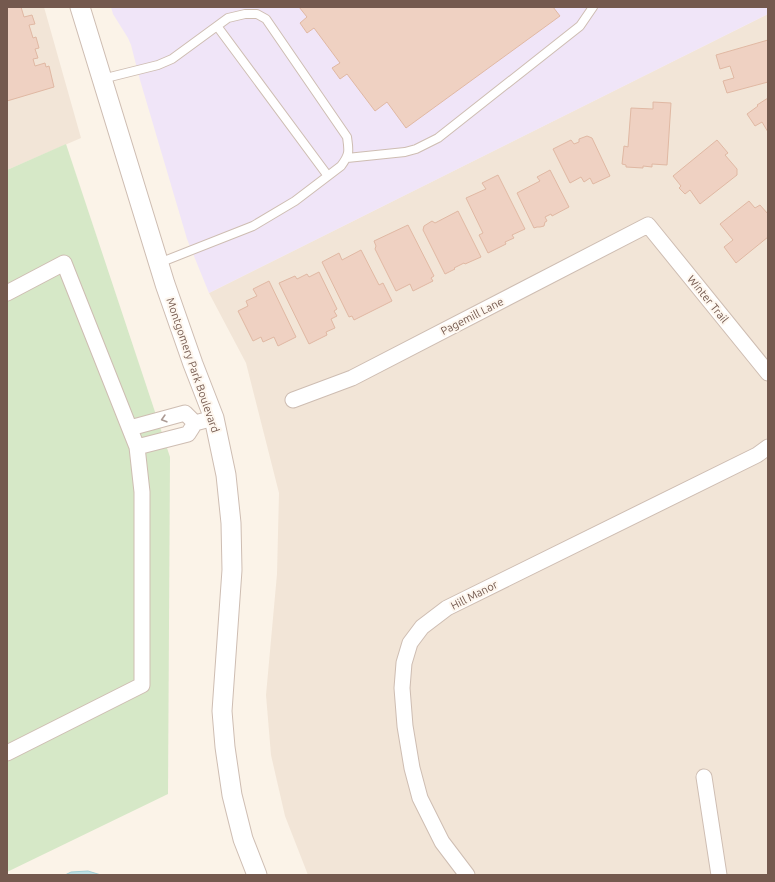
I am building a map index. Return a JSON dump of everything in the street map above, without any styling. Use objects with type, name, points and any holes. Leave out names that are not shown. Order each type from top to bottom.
[{"type":"street","name":"Montgomery Park Boulevard","points":[[80,7],[159,263],[193,364],[214,418],[226,475],[231,523],[232,570],[222,711],[225,747],[232,795],[244,839],[257,875]]},
{"type":"street","name":"Winter Trail","points":[[648,226],[768,373]]},
{"type":"street","name":"Pagemill Lane","points":[[293,400],[352,378],[648,226]]},
{"type":"street","points":[[7,293],[64,263],[137,448],[142,492],[142,685],[7,753]]},
{"type":"street","points":[[130,428],[185,413],[195,423]]},
{"type":"street","points":[[137,448],[188,434],[195,423],[214,418]]},
{"type":"street","name":"Hill Manor","points":[[467,875],[442,842],[420,798],[412,768],[405,726],[402,688],[404,663],[410,643],[422,626],[447,608],[757,455],[768,448]]},
{"type":"street","points":[[704,777],[720,875]]},
{"type":"lane","points":[[347,158],[405,152],[416,149],[438,138],[580,26],[593,7]]},
{"type":"lane","points":[[102,79],[158,65],[172,59],[228,18],[245,14],[257,14],[266,19],[347,137],[347,158],[341,166],[294,201],[253,226],[159,263]]},
{"type":"lane","points":[[217,26],[328,176]]},
{"type":"shaded area","points":[[7,7],[44,7],[81,138],[7,170]]},
{"type":"shaded area","points":[[111,7],[768,7],[768,14],[209,293],[187,239],[131,45],[113,14]]},
{"type":"shaded area","points":[[768,14],[768,875],[308,875],[285,816],[271,755],[266,695],[277,574],[279,493],[246,363],[209,293]]},
{"type":"green space","points":[[66,144],[170,457],[168,794],[7,872],[7,170]]},
{"type":"water","points":[[88,871],[101,875],[65,875],[71,872]]},
{"type":"building","points":[[7,7],[21,7],[24,17],[32,15],[35,24],[29,25],[33,38],[36,37],[39,48],[35,49],[38,58],[33,59],[35,66],[45,63],[46,67],[49,66],[54,87],[7,101]]},
{"type":"building","points":[[299,7],[553,7],[560,16],[406,128],[387,102],[375,111],[347,74],[340,79],[332,68],[340,63],[314,28],[307,33],[300,23],[307,17]]},
{"type":"building","points":[[768,40],[768,82],[727,93],[723,81],[734,78],[730,66],[720,69],[716,55]]},
{"type":"building","points":[[768,98],[768,132],[762,122],[755,126],[747,114]]},
{"type":"building","points":[[653,102],[671,103],[667,165],[652,164],[652,167],[643,166],[643,168],[626,167],[626,165],[622,164],[624,146],[628,147],[631,108],[653,109]]},
{"type":"building","points":[[587,136],[592,138],[610,176],[593,184],[590,178],[584,182],[581,177],[570,183],[553,149],[571,140],[574,144],[579,142],[579,139]]},
{"type":"building","points":[[717,140],[728,153],[725,155],[737,169],[737,175],[700,204],[690,190],[685,194],[679,188],[681,186],[673,176]]},
{"type":"building","points":[[550,170],[569,207],[552,216],[551,214],[545,217],[547,221],[545,222],[544,226],[534,228],[517,193],[540,181],[537,177]]},
{"type":"building","points":[[498,175],[525,229],[512,235],[514,238],[505,242],[506,244],[488,253],[479,235],[483,233],[466,198],[486,189],[482,183]]},
{"type":"building","points":[[749,201],[755,208],[760,205],[768,214],[768,237],[736,263],[724,247],[733,240],[720,224]]},
{"type":"building","points":[[458,211],[481,257],[465,264],[464,263],[445,274],[423,230],[424,226],[432,221],[435,223]]},
{"type":"building","points":[[408,225],[434,276],[431,278],[433,281],[413,291],[410,284],[396,291],[375,249],[376,246],[374,241]]},
{"type":"building","points":[[361,250],[379,285],[383,283],[392,301],[354,320],[352,316],[349,317],[322,262],[339,253],[342,260]]},
{"type":"building","points":[[319,272],[337,309],[334,311],[337,316],[331,319],[335,328],[326,332],[327,335],[309,344],[279,283],[295,276],[297,279],[307,274],[309,277]]},
{"type":"building","points":[[269,281],[296,337],[278,346],[274,337],[263,342],[261,337],[253,341],[238,311],[248,306],[246,301],[257,296],[253,289]]}]
